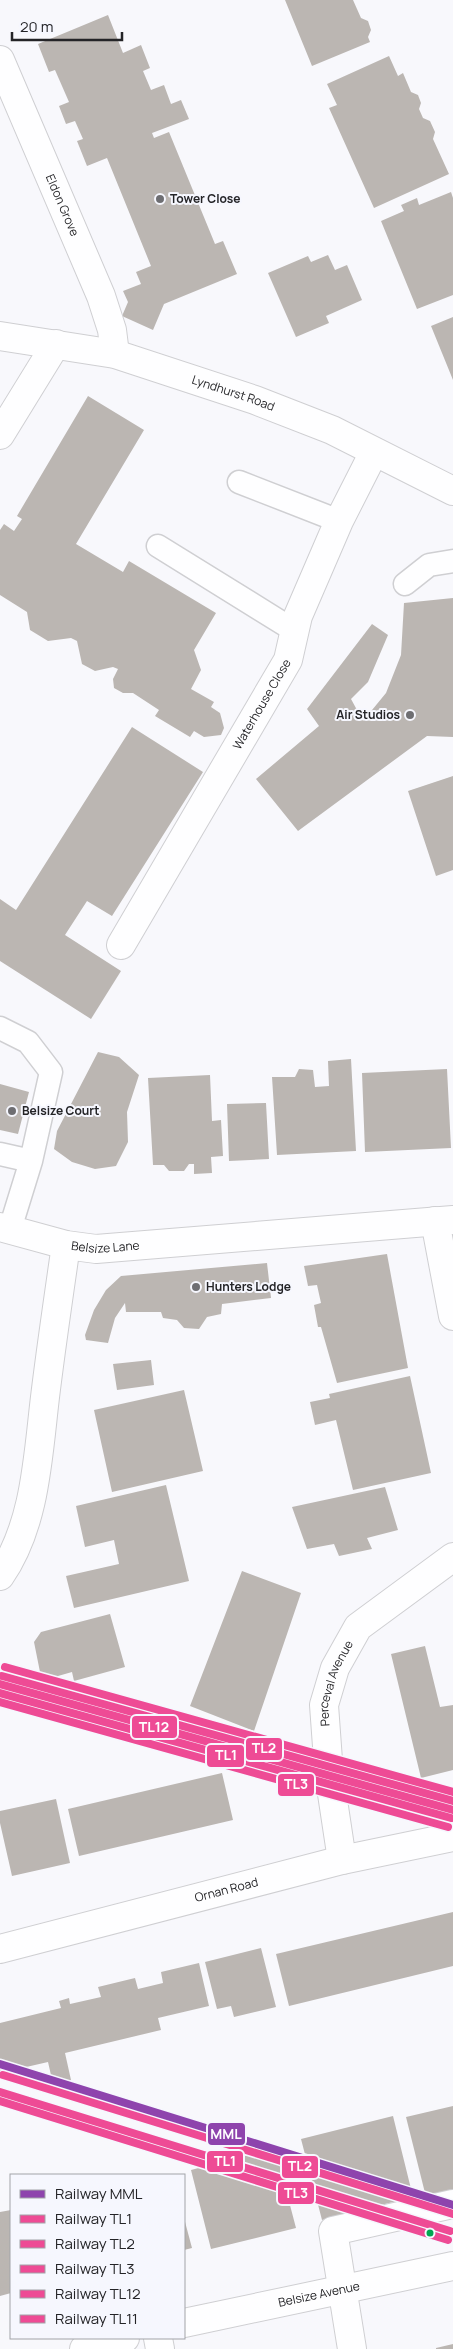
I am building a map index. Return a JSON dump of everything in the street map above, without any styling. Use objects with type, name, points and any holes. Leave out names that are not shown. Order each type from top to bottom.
[{"type":"street","name":"Eldon Grove","points":[[0,60],[101,296],[112,330],[115,354]]},
{"type":"street","name":"Lyndhurst Road","points":[[0,336],[115,354],[255,400],[332,430],[453,491]]},
{"type":"street","points":[[0,435],[56,344]]},
{"type":"street","name":"Waterhouse Close","points":[[120,945],[288,660],[298,616],[339,521],[374,452]]},
{"type":"street","points":[[444,1221],[453,1316]]},
{"type":"street","name":"Belsize Lane","points":[[0,1576],[11,1560],[22,1532],[34,1482],[66,1245],[96,1249],[444,1221]]},
{"type":"street","points":[[5,1228],[66,1245]]},
{"type":"street","name":"Perceval Avenue","points":[[342,1860],[329,1774],[324,1705],[335,1668],[358,1627],[453,1557]]},
{"type":"street","name":"Ornan Road","points":[[0,1949],[342,1860],[453,1837]]},
{"type":"street","points":[[352,2349],[332,2232],[453,2204]]},
{"type":"street","name":"Belsize Avenue","points":[[185,2324],[453,2266]]},
{"type":"street","points":[[84,2349],[121,2339]]},
{"type":"lane","points":[[239,482],[339,521]]},
{"type":"lane","points":[[453,542],[453,550]]},
{"type":"lane","points":[[158,546],[295,631]]},
{"type":"lane","points":[[406,584],[429,564],[453,561]]},
{"type":"lane","points":[[0,1028],[28,1042],[51,1072],[30,1161],[5,1228]]},
{"type":"lane","points":[[0,1154],[30,1161]]},
{"type":"building","points":[[285,0],[353,0],[361,18],[368,21],[371,30],[368,37],[370,42],[312,66]]},
{"type":"building","points":[[108,15],[123,53],[141,45],[150,68],[143,71],[151,90],[164,85],[171,104],[181,100],[189,119],[152,133],[154,138],[169,132],[215,244],[223,241],[237,274],[164,304],[153,330],[122,316],[128,302],[123,291],[141,284],[136,272],[151,266],[107,158],[87,166],[77,141],[83,139],[75,121],[66,124],[59,106],[69,102],[55,70],[49,72],[38,44]]},
{"type":"building","points":[[389,56],[398,76],[403,73],[411,92],[418,95],[421,103],[419,109],[423,118],[430,121],[435,132],[433,139],[449,174],[374,208],[329,108],[337,105],[327,84]]},
{"type":"building","points":[[451,192],[453,198],[453,295],[417,309],[381,221],[404,211],[401,205],[417,198],[419,205]]},
{"type":"building","points":[[328,255],[335,270],[347,265],[362,300],[326,316],[329,323],[296,337],[268,273],[308,256],[311,262]]},
{"type":"building","points":[[453,317],[453,380],[431,326]]},
{"type":"building","points":[[88,396],[144,430],[76,544],[123,572],[129,561],[216,613],[194,650],[201,670],[191,689],[214,702],[211,707],[220,713],[224,728],[221,735],[204,737],[194,731],[190,737],[155,716],[159,710],[133,693],[123,693],[114,688],[113,679],[118,669],[113,667],[95,671],[82,664],[77,641],[71,638],[48,641],[30,630],[27,612],[0,595],[0,530],[4,524],[14,531],[22,519],[17,516]]},
{"type":"building","name":"Air Studios","points":[[453,598],[453,737],[427,736],[298,831],[256,779],[319,726],[307,709],[372,624],[388,635],[368,682],[351,699],[363,721],[386,693],[401,655],[404,603]]},
{"type":"building","points":[[132,727],[203,772],[112,916],[87,901],[65,935],[121,971],[91,1019],[0,961],[0,899],[16,910]]},
{"type":"building","points":[[453,776],[453,870],[436,876],[408,791]]},
{"type":"building","points":[[98,1052],[119,1057],[139,1075],[127,1112],[128,1142],[116,1166],[95,1169],[72,1162],[54,1149],[57,1131]]},
{"type":"building","points":[[351,1059],[356,1151],[277,1155],[272,1077],[295,1077],[299,1069],[313,1070],[315,1087],[329,1086],[328,1061]]},
{"type":"building","points":[[447,1069],[451,1148],[365,1152],[362,1073]]},
{"type":"building","points":[[210,1075],[212,1121],[221,1120],[223,1156],[211,1157],[212,1173],[194,1174],[194,1164],[189,1164],[184,1171],[169,1171],[164,1165],[153,1165],[148,1078]]},
{"type":"building","name":"Belsize Court","points":[[0,1084],[29,1092],[18,1134],[0,1130]]},
{"type":"building","points":[[266,1103],[269,1159],[229,1161],[227,1104]]},
{"type":"building","points":[[387,1254],[408,1368],[337,1383],[321,1327],[318,1327],[314,1305],[321,1303],[317,1285],[308,1286],[304,1266]]},
{"type":"building","name":"Hunters Lodge","points":[[267,1263],[271,1298],[222,1304],[221,1314],[207,1317],[199,1329],[184,1328],[177,1320],[163,1318],[161,1312],[126,1312],[125,1303],[115,1318],[108,1343],[86,1340],[85,1335],[94,1310],[106,1290],[121,1276]]},
{"type":"building","points":[[151,1360],[154,1385],[117,1390],[113,1364]]},
{"type":"building","points":[[410,1376],[431,1473],[353,1490],[336,1420],[315,1425],[310,1402],[330,1398],[329,1394]]},
{"type":"building","points":[[184,1390],[203,1471],[112,1492],[94,1410]]},
{"type":"building","points":[[166,1485],[189,1581],[74,1608],[66,1576],[119,1564],[114,1540],[85,1547],[76,1506]]},
{"type":"building","points":[[385,1487],[398,1530],[367,1538],[372,1549],[339,1556],[334,1544],[307,1549],[292,1507]]},
{"type":"building","points":[[242,1571],[301,1593],[254,1731],[190,1706]]},
{"type":"building","points":[[110,1614],[125,1667],[74,1681],[72,1672],[51,1678],[40,1672],[34,1642],[41,1632]]},
{"type":"building","points":[[425,1646],[440,1707],[453,1705],[453,1770],[421,1778],[391,1654]]},
{"type":"building","points":[[222,1773],[233,1820],[79,1856],[68,1809]]},
{"type":"building","points":[[56,1799],[70,1863],[12,1876],[0,1823],[0,1811]]},
{"type":"building","points":[[453,1912],[453,1966],[289,2006],[276,1954]]},
{"type":"building","points":[[261,1948],[276,2007],[234,2017],[231,2006],[217,2009],[205,1962]]},
{"type":"building","points":[[199,1963],[209,2006],[158,2018],[161,2030],[65,2053],[71,2080],[53,2084],[48,2062],[0,2073],[0,2023],[61,2008],[59,2001],[69,1998],[70,2004],[101,1997],[98,1987],[135,1978],[138,1989],[163,1983],[161,1972]]},
{"type":"building","points":[[453,2106],[453,2190],[426,2197],[406,2117]]},
{"type":"building","points":[[393,2116],[413,2197],[322,2220],[301,2139]]},
{"type":"building","points":[[275,2148],[296,2228],[211,2249],[191,2170]]},
{"type":"building","points":[[10,2210],[10,2293],[0,2296],[0,2212]]},
{"type":"building","points":[[185,2222],[192,2248],[185,2250]]},
{"type":"building","points":[[453,2344],[453,2349],[436,2349],[436,2348]]},
{"type":"rail line","name":"TL11","points":[[5,1667],[453,1792]]},
{"type":"rail line","name":"TL2","points":[[2,1676],[453,1801]]},
{"type":"rail line","name":"TL12","points":[[0,1684],[453,1810]]},
{"type":"rail line","name":"TL1","points":[[0,1693],[451,1818]]},
{"type":"rail line","name":"TL3","points":[[0,1702],[448,1827]]},
{"type":"rail line","name":"MML","points":[[0,2064],[453,2205]]},
{"type":"rail line","name":"TL2","points":[[3,2075],[453,2214]]},
{"type":"rail line","name":"TL1","points":[[0,2092],[450,2231]]},
{"type":"rail line","name":"TL3","points":[[0,2101],[448,2240]]},
{"type":"place","name":"Tower Close","points":[[160,199]]},
{"type":"place","name":"Air Studios","points":[[410,715]]},
{"type":"place","name":"Belsize Court","points":[[12,1111]]},
{"type":"place","name":"Hunters Lodge","points":[[196,1287]]}]
